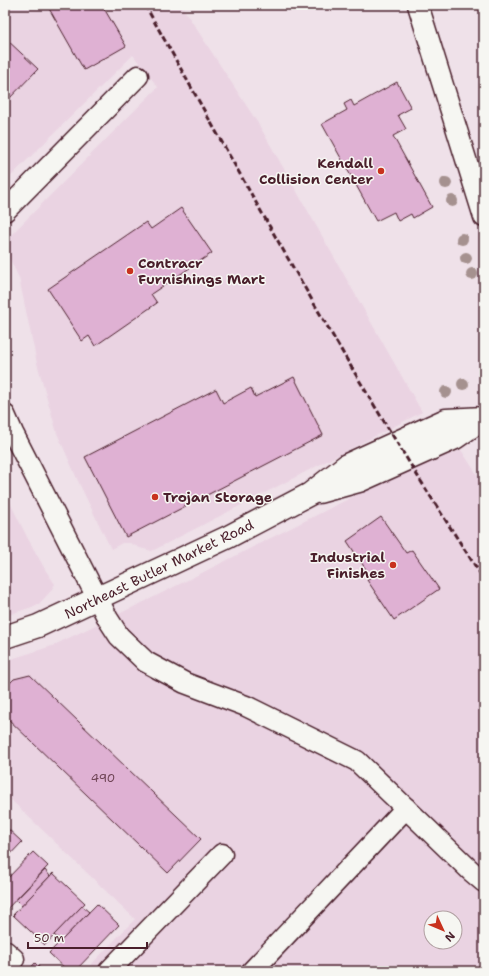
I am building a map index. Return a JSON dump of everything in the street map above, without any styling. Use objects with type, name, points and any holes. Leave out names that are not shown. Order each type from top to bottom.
[{"type":"main road","name":"Northeast Butler Market Road","points":[[5,637],[38,626],[98,598],[228,537],[310,494],[359,481],[455,438],[484,418]]},
{"type":"street","points":[[418,5],[484,217]]},
{"type":"street","points":[[5,211],[138,76]]},
{"type":"street","points":[[5,415],[12,433],[108,620],[119,636],[146,662],[185,683],[246,706],[357,761],[484,882]]},
{"type":"street","points":[[252,971],[406,808]]},
{"type":"street","points":[[109,971],[222,854]]},
{"type":"street","points":[[5,951],[14,959],[5,968]]},
{"type":"shaded area","points":[[5,5],[181,5],[259,125],[422,412],[152,551],[140,548],[130,543],[122,543],[111,549],[57,433],[37,363],[19,278],[5,249],[5,241],[158,87],[133,55],[5,182]]},
{"type":"shaded area","points":[[461,450],[484,485],[484,971],[85,971],[135,919],[5,794],[5,661],[52,646],[150,599],[386,480]]},
{"type":"shaded area","points":[[5,493],[27,537],[55,584],[38,605],[5,616]]},
{"type":"building","points":[[47,5],[102,5],[126,46],[84,70]]},
{"type":"building","points":[[5,38],[38,69],[5,103]]},
{"type":"building","name":"Kendall Collision Center","points":[[397,82],[411,108],[398,115],[406,129],[393,136],[432,207],[413,218],[411,214],[398,221],[394,212],[376,221],[322,124],[347,110],[344,104],[351,100],[354,106]]},
{"type":"building","name":"Contracr Furnishings Mart","points":[[181,208],[212,253],[151,294],[157,303],[95,346],[89,336],[82,341],[48,289],[146,222],[151,229]]},
{"type":"building","name":"Trojan Storage","points":[[294,377],[323,435],[126,537],[85,457],[216,389],[223,403],[251,388],[255,397]]},
{"type":"building","name":"Industrial Finishes","points":[[381,517],[406,553],[412,550],[439,589],[394,620],[367,580],[371,577],[347,541]]},
{"type":"building","points":[[30,675],[201,839],[168,873],[5,716],[5,688],[14,679]]},
{"type":"building","points":[[7,828],[22,842],[5,860],[5,831]]},
{"type":"building","points":[[33,852],[48,866],[5,911],[5,881]]},
{"type":"building","points":[[45,870],[50,876],[22,906],[16,900]]},
{"type":"building","points":[[53,873],[85,903],[45,945],[13,915]]},
{"type":"building","points":[[97,904],[119,925],[75,971],[68,971],[49,953]]},
{"type":"building","points":[[82,906],[89,912],[61,941],[54,935]]},
{"type":"building","points":[[35,963],[43,971],[28,971]]},
{"type":"railway","points":[[145,5],[351,367],[394,439],[484,579]]},
{"type":"place","name":"Kendall Collision Center","points":[[381,171]]},
{"type":"place","name":"Contracr Furnishings Mart","points":[[130,271]]},
{"type":"place","name":"Trojan Storage","points":[[155,497]]},
{"type":"place","name":"Industrial Finishes","points":[[393,565]]}]
